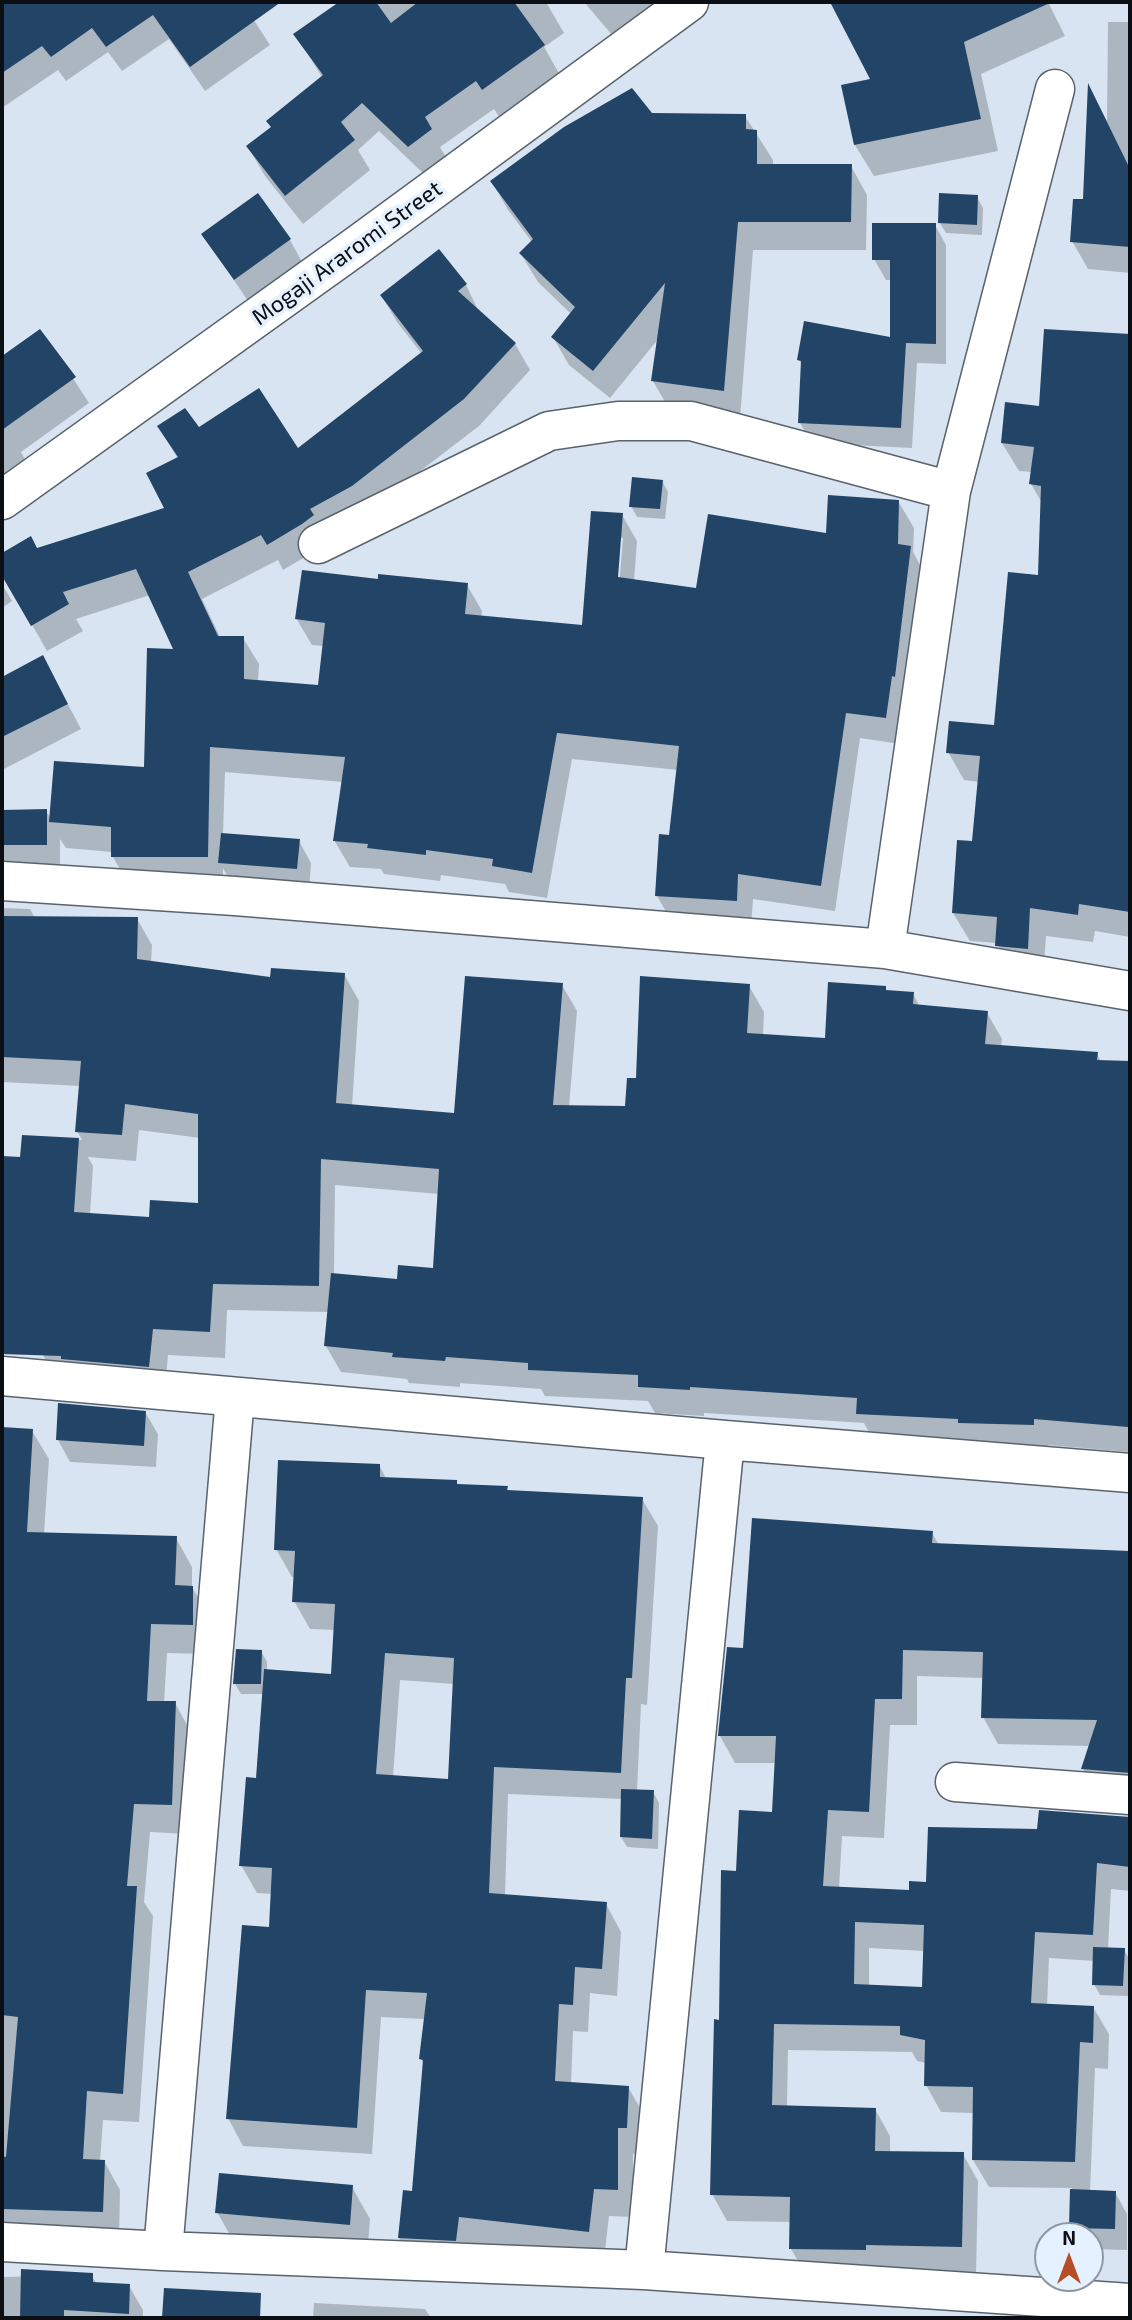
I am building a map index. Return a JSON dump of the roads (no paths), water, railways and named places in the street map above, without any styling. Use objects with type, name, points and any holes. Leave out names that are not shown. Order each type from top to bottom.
[{"type":"street","name":"Mogaji Araromi Street","points":[[2,500],[355,247],[689,2]]},
{"type":"street","points":[[885,949],[951,491],[1055,89]]},
{"type":"street","points":[[318,544],[550,431],[618,421],[691,421],[951,491]]},
{"type":"street","points":[[2,881],[235,896],[885,949],[1130,991]]},
{"type":"street","points":[[2,1376],[1130,1473]]},
{"type":"street","points":[[163,2251],[235,1397]]},
{"type":"street","points":[[644,2270],[725,1440]]},
{"type":"street","points":[[955,1782],[1130,1795]]},
{"type":"street","points":[[2,2242],[644,2270],[1130,2303]]}]
